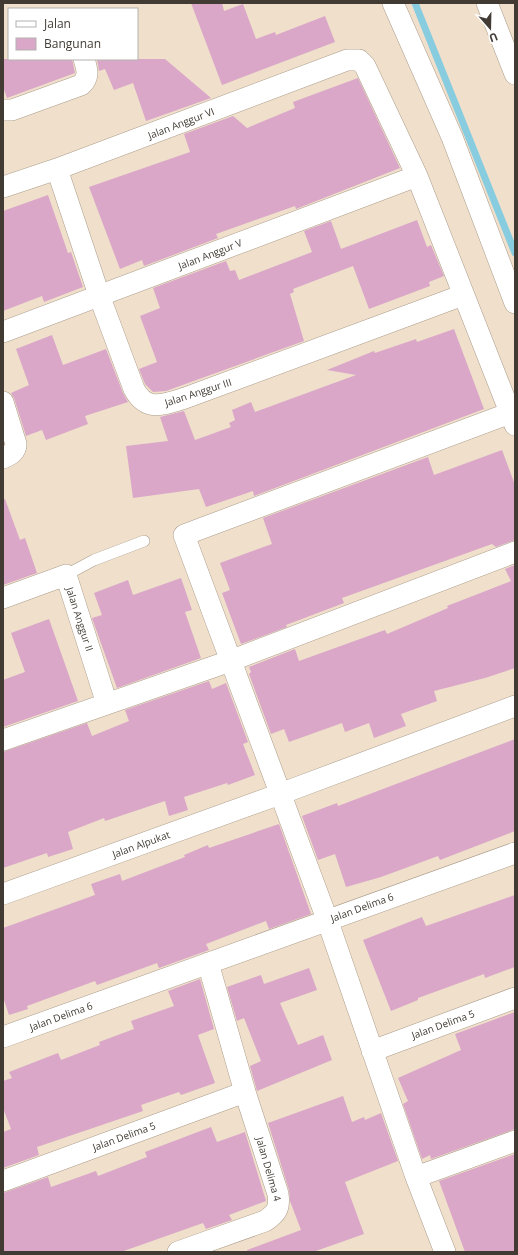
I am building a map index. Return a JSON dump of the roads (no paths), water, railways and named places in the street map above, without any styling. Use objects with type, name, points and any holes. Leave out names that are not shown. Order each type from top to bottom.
[{"type":"street","points":[[393,3],[452,136],[515,304]]},
{"type":"street","points":[[488,3],[515,74]]},
{"type":"street","points":[[3,110],[12,110],[81,85],[86,81],[87,75],[84,60]]},
{"type":"street","name":"Jalan Anggur VI","points":[[3,187],[56,169],[347,60],[359,60],[365,66],[417,176]]},
{"type":"street","name":"Jalan Anggur III","points":[[56,169],[99,295],[136,394],[139,399],[147,404],[168,403],[185,398],[463,295]]},
{"type":"street","points":[[417,176],[512,419],[184,534],[327,919],[416,1177],[445,1252]]},
{"type":"street","name":"Jalan Anggur V","points":[[3,332],[417,176]]},
{"type":"street","points":[[3,402],[16,448],[13,453],[3,458]]},
{"type":"street","points":[[3,740],[230,661],[515,552]]},
{"type":"street","name":"Jalan Anggur II","points":[[3,598],[66,575],[107,704]]},
{"type":"street","name":"Jalan Alpukat","points":[[3,894],[280,794],[515,706]]},
{"type":"street","name":"Jalan Delima 6","points":[[3,1037],[515,852]]},
{"type":"street","points":[[208,963],[245,1092]]},
{"type":"street","name":"Jalan Delima 5","points":[[372,1050],[515,998]]},
{"type":"street","name":"Jalan Delima 5","points":[[3,1181],[245,1092]]},
{"type":"street","name":"Jalan Delima 4","points":[[178,1252],[253,1227],[276,1214],[278,1210],[278,1194],[245,1092]]},
{"type":"street","points":[[416,1177],[515,1141]]},
{"type":"lane","points":[[66,575],[94,560],[144,541]]},
{"type":"waterway","points":[[415,3],[515,253]]}]
